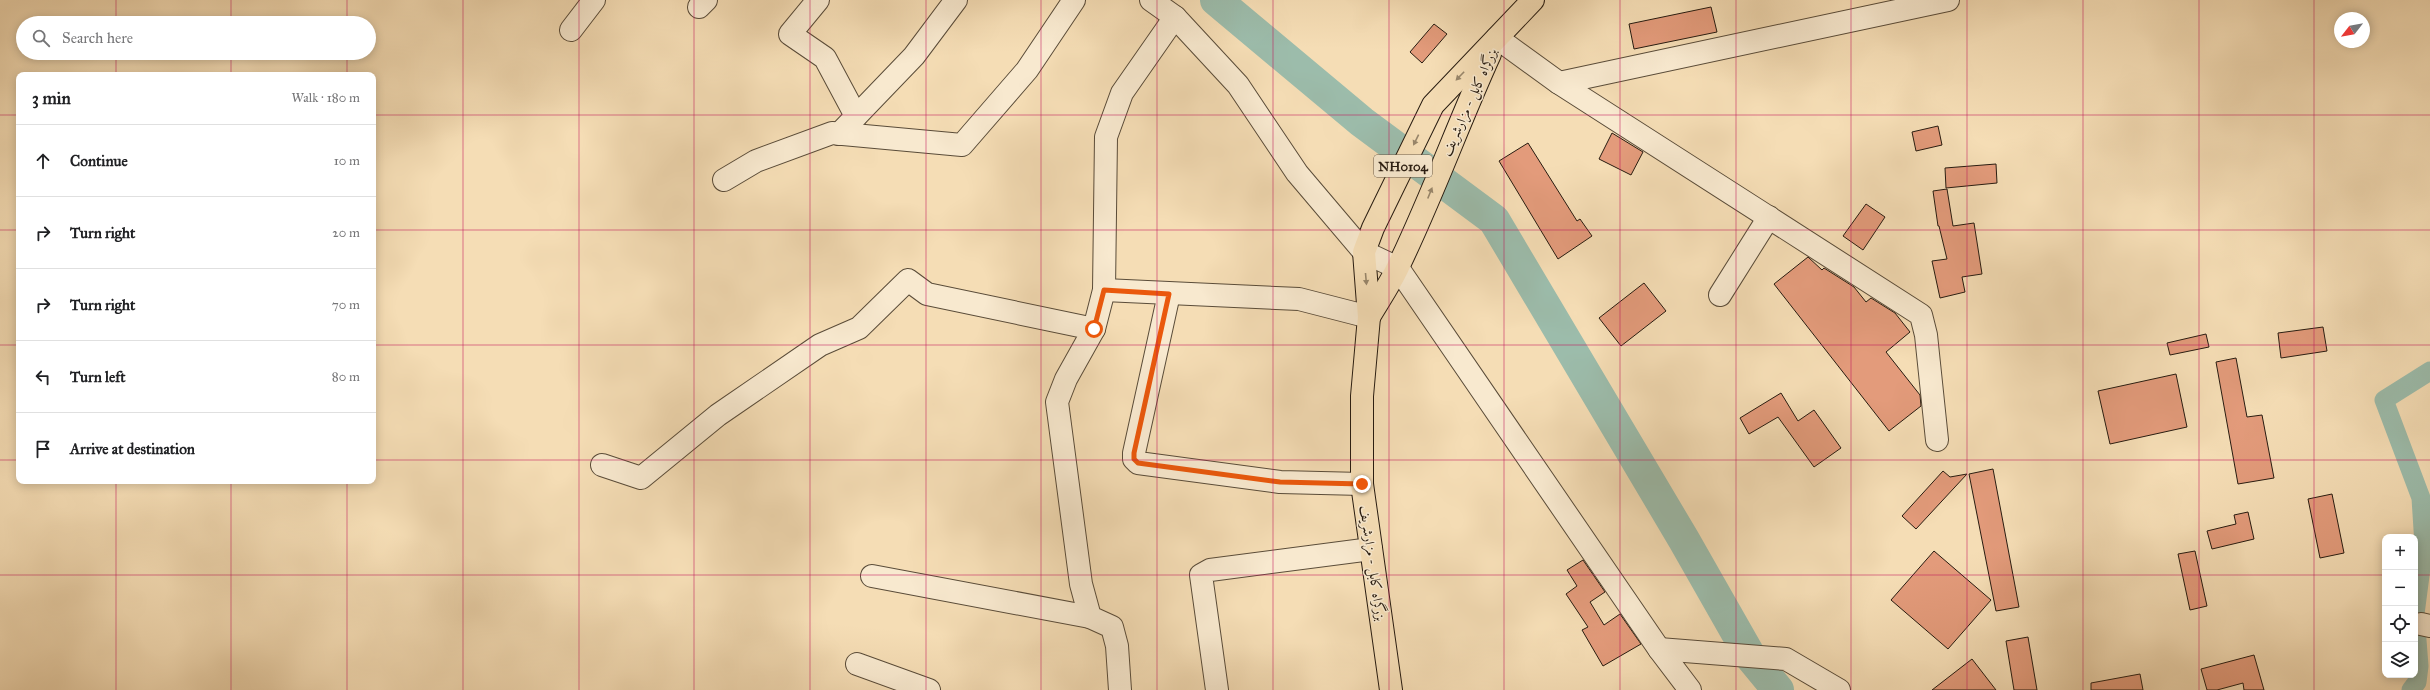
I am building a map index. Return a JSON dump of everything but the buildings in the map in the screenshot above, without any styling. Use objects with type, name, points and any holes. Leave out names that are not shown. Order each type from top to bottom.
[{"type":"highway","name":"بزرگراه کابل - مزارشریف","points":[[1391,690],[1362,484],[1362,396],[1369,317],[1364,252],[1373,228],[1433,105],[1533,0]]},
{"type":"highway","name":"بزرگراه کابل - مزارشریف","points":[[1369,317],[1398,268],[1416,229],[1460,119],[1497,38]]},
{"type":"street","points":[[571,30],[594,0]]},
{"type":"street","points":[[818,0],[790,34],[825,58],[856,116]]},
{"type":"street","points":[[839,134],[914,56],[956,0]]},
{"type":"street","points":[[724,180],[756,161],[832,133],[962,145],[1027,70],[1074,0]]},
{"type":"street","points":[[1151,0],[1175,17],[1238,85],[1297,173],[1364,252],[1398,268],[1659,649],[1690,690]]},
{"type":"street","points":[[1559,83],[1948,0]]},
{"type":"street","points":[[1090,617],[1081,584],[1057,402],[1066,379],[1094,329],[1104,290],[1106,138],[1122,93],[1175,17]]},
{"type":"street","points":[[1497,38],[1559,83],[1921,315],[1926,335],[1937,440]]},
{"type":"street","points":[[1720,295],[1769,217]]},
{"type":"street","points":[[602,465],[641,478],[718,415],[813,349],[859,328],[908,280],[927,294],[1094,329]]},
{"type":"street","points":[[1104,290],[1300,299],[1369,317]]},
{"type":"street","points":[[1169,294],[1134,453],[1134,459],[1138,463],[1280,482],[1362,484]]},
{"type":"street","points":[[1217,690],[1201,575],[1210,570],[1371,549]]},
{"type":"street","points":[[872,576],[1090,617],[1112,627],[1116,646],[1120,690]]},
{"type":"street","points":[[1659,649],[1786,659],[1839,690]]},
{"type":"street","points":[[857,664],[929,690]]},
{"type":"waterway","points":[[1216,0],[1362,122],[1494,220],[1684,540],[1750,656],[1778,690]]},
{"type":"waterway","points":[[2411,690],[2417,682],[2419,666],[2415,614],[2424,545],[2421,498],[2384,400],[2430,371]]},
{"type":"route","points":[[1094,329],[1104,290],[1169,294],[1134,453],[1134,459],[1138,463],[1280,482],[1362,484]]}]
